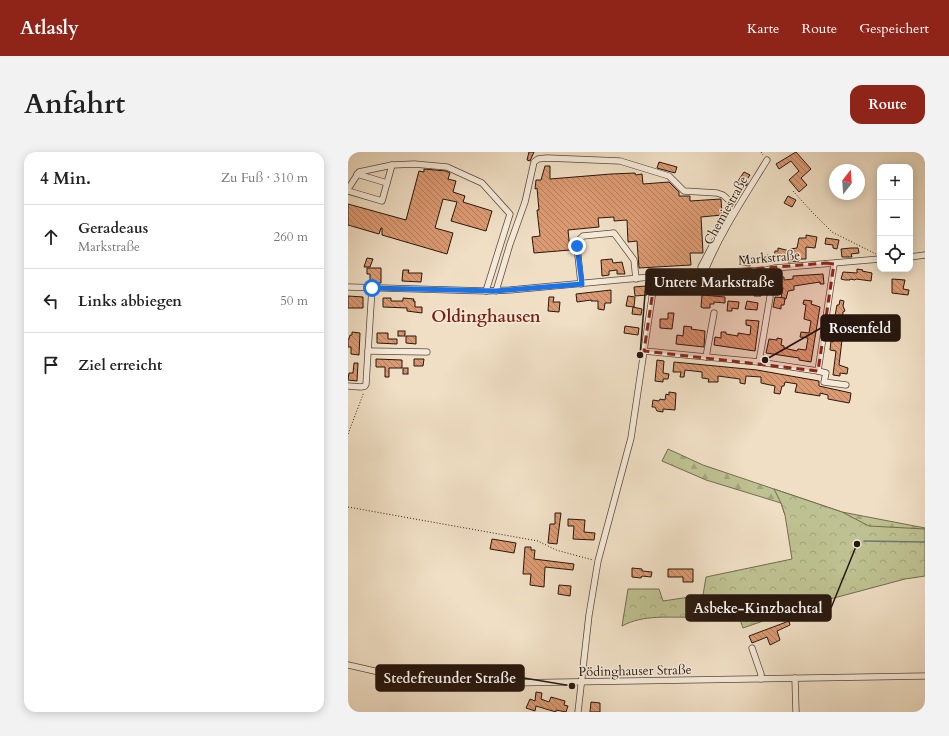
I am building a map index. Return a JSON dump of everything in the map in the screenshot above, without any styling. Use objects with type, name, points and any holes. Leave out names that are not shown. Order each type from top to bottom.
[{"type":"street","points":[[496,291],[510,244],[525,202],[534,162],[538,159],[547,158],[620,161],[669,176],[684,191],[717,193],[723,195],[732,203],[730,212],[701,267],[704,273]]},
{"type":"street","name":"Chemiestraße","points":[[704,273],[736,210],[767,160]]},
{"type":"street","points":[[392,165],[382,201],[348,190],[359,172],[392,165],[414,164],[447,167],[482,183],[510,214],[486,291]]},
{"type":"street","points":[[357,174],[387,183]]},
{"type":"street","points":[[582,284],[577,246],[579,240],[583,236],[614,233],[634,260],[636,279]]},
{"type":"street","points":[[913,257],[925,255]]},
{"type":"street","name":"Markstraße","points":[[348,287],[496,291],[704,273],[834,264],[877,257]]},
{"type":"street","points":[[818,371],[834,264]]},
{"type":"street","points":[[578,712],[589,615],[598,561],[631,438],[655,277]]},
{"type":"street","points":[[348,386],[365,386],[372,288]]},
{"type":"street","points":[[759,362],[770,297]]},
{"type":"street","points":[[706,357],[714,313]]},
{"type":"street","points":[[368,351],[427,352]]},
{"type":"street","points":[[644,351],[759,362],[818,371],[826,373],[824,382],[846,385]]},
{"type":"street","points":[[752,648],[761,674],[761,679]]},
{"type":"street","name":"Pödinghauser Straße","points":[[348,665],[410,679],[440,683],[925,676]]},
{"type":"street","points":[[796,678],[796,712]]},
{"type":"path","points":[[793,192],[832,232],[877,256]]},
{"type":"path","points":[[770,297],[772,284],[771,269]]},
{"type":"path","points":[[348,434],[365,386]]},
{"type":"path","points":[[348,507],[538,541],[556,550],[598,561]]},
{"type":"highlighted area","points":[[826,263],[834,264],[818,371],[644,351],[655,277]]},
{"type":"green space","points":[[668,449],[703,465],[842,512],[925,528],[925,570],[785,515],[781,503],[706,480],[662,461]]},
{"type":"green space","points":[[774,489],[842,512],[869,526],[925,529],[925,576],[905,579],[819,602],[820,610],[794,621],[789,612],[743,628],[734,603],[693,617],[648,618],[630,622],[622,626],[628,589],[659,589],[663,601],[703,595],[706,577],[792,559],[785,515]]},
{"type":"building","points":[[529,152],[534,152],[530,161],[527,160]]},
{"type":"building","points":[[796,152],[811,169],[801,178],[807,185],[799,192],[789,180],[799,171],[791,161],[779,169],[776,164]]},
{"type":"building","points":[[659,162],[677,167],[675,173],[657,168]]},
{"type":"building","points":[[545,166],[550,166],[550,179],[611,174],[642,174],[643,184],[669,182],[679,192],[679,196],[690,196],[690,201],[721,199],[722,215],[701,217],[703,253],[690,253],[691,265],[639,268],[637,241],[628,242],[627,220],[614,221],[614,217],[598,218],[599,227],[568,230],[570,250],[534,253],[532,237],[540,236],[537,210],[539,210],[537,188],[535,189],[536,180],[541,180]]},
{"type":"building","points":[[424,169],[446,171],[450,173],[448,179],[456,181],[453,192],[465,196],[463,202],[492,211],[486,231],[451,221],[457,202],[443,199],[435,228],[453,233],[447,254],[382,235],[382,228],[379,234],[348,225],[348,204],[406,220],[419,171],[424,172]]},
{"type":"building","points":[[744,172],[750,175],[746,181],[748,183],[746,186],[738,181]]},
{"type":"building","points":[[788,196],[796,200],[792,207],[784,203]]},
{"type":"building","points":[[806,235],[817,237],[815,248],[806,247],[806,259],[788,262],[788,259],[774,256],[775,251],[778,251],[778,248],[790,251],[790,249],[797,248],[799,238],[806,238]]},
{"type":"building","points":[[826,238],[839,240],[837,249],[833,248],[833,245],[825,244]]},
{"type":"building","points":[[858,248],[859,253],[851,254],[852,257],[842,257],[841,249]]},
{"type":"building","points":[[767,255],[774,257],[773,262],[766,261]]},
{"type":"building","points":[[741,256],[751,258],[750,266],[740,265]]},
{"type":"building","points":[[367,258],[373,259],[370,267],[364,267]]},
{"type":"building","points":[[612,259],[613,263],[622,262],[625,274],[617,274],[617,270],[609,271],[609,275],[602,276],[601,260]]},
{"type":"building","points":[[367,268],[381,268],[381,283],[370,283],[370,274],[367,274]]},
{"type":"building","points":[[857,269],[872,273],[871,281],[841,279],[843,272],[857,273]]},
{"type":"building","points":[[403,270],[409,270],[408,273],[422,273],[421,282],[402,281]]},
{"type":"building","points":[[823,274],[824,284],[820,284],[820,282],[794,286],[794,290],[788,291],[786,299],[781,298],[783,288],[780,288],[780,284],[776,285],[776,277],[784,277],[784,280],[793,279],[793,276]]},
{"type":"building","points":[[767,278],[768,286],[760,286],[761,296],[754,296],[754,287],[741,288],[741,290],[736,290],[736,288],[706,290],[707,281],[715,282],[715,285],[726,286],[726,281]]},
{"type":"building","points":[[892,279],[905,280],[903,289],[909,290],[908,295],[892,293]]},
{"type":"building","points":[[646,286],[647,295],[635,296],[634,287]]},
{"type":"building","points":[[611,290],[611,303],[605,303],[604,310],[598,309],[598,301],[591,300],[577,302],[576,294]]},
{"type":"building","points":[[702,295],[725,297],[725,303],[714,302],[714,304],[710,304],[710,308],[703,308],[701,307]]},
{"type":"building","points":[[348,296],[363,297],[363,308],[348,308]]},
{"type":"building","points":[[628,296],[635,297],[634,307],[626,306]]},
{"type":"building","points":[[549,297],[554,297],[553,302],[560,302],[559,312],[548,311]]},
{"type":"building","points":[[775,297],[785,298],[784,305],[781,305],[781,309],[773,307]]},
{"type":"building","points":[[383,298],[391,298],[391,301],[403,301],[403,298],[414,299],[413,301],[415,301],[415,307],[422,307],[422,313],[407,311],[407,308],[383,307]]},
{"type":"building","points":[[804,300],[812,301],[811,304],[820,307],[811,362],[799,360],[799,358],[766,353],[769,339],[777,340],[777,338],[782,339],[781,345],[784,346],[784,348],[797,351],[798,349],[806,350],[808,338],[800,337],[801,332],[809,333],[811,321],[804,319],[806,305],[803,304]]},
{"type":"building","points":[[840,300],[844,301],[843,306],[845,311],[843,312],[842,322],[845,323],[844,328],[840,328],[838,339],[842,340],[839,365],[848,368],[847,374],[840,373],[840,376],[833,375],[836,351],[830,350],[831,341],[833,342],[835,333],[832,332],[837,305],[839,305]]},
{"type":"building","points":[[728,301],[739,302],[738,309],[732,308],[732,311],[727,311]]},
{"type":"building","points":[[747,301],[758,303],[757,310],[745,309]]},
{"type":"building","points":[[633,307],[642,309],[641,315],[632,314]]},
{"type":"building","points":[[668,313],[674,313],[672,329],[660,328],[660,319],[668,319]]},
{"type":"building","points":[[746,320],[759,321],[755,351],[714,345],[715,337],[721,338],[721,332],[738,336],[738,333],[750,335],[751,326],[746,325]]},
{"type":"building","points":[[625,326],[639,328],[638,335],[624,333]]},
{"type":"building","points":[[684,326],[692,327],[691,329],[705,331],[704,347],[676,344],[677,335],[683,336]]},
{"type":"building","points":[[398,331],[405,331],[405,336],[398,336]]},
{"type":"building","points":[[352,332],[360,333],[359,355],[351,354],[351,347],[348,347],[348,339],[350,335],[352,335]]},
{"type":"building","points":[[377,333],[388,333],[388,339],[397,339],[397,344],[377,343]]},
{"type":"building","points":[[406,336],[416,336],[416,344],[406,343]]},
{"type":"building","points":[[376,359],[402,360],[402,368],[389,368],[389,377],[385,377],[385,367],[376,367]]},
{"type":"building","points":[[414,359],[424,359],[423,366],[414,366]]},
{"type":"building","points":[[657,360],[664,361],[663,373],[669,374],[668,379],[663,379],[663,382],[655,381]]},
{"type":"building","points":[[674,362],[757,370],[819,381],[819,386],[851,393],[850,400],[849,403],[828,399],[828,395],[820,393],[820,396],[795,392],[797,384],[785,382],[784,386],[782,386],[780,394],[774,393],[775,386],[761,383],[761,377],[746,376],[745,384],[740,383],[740,379],[718,376],[718,382],[708,382],[709,379],[702,378],[702,372],[685,370],[684,377],[680,377],[681,372],[673,372]]},
{"type":"building","points":[[354,363],[358,363],[357,381],[348,380],[349,373],[353,373]]},
{"type":"building","points":[[403,368],[408,368],[408,374],[403,374]]},
{"type":"building","points":[[669,392],[676,393],[675,410],[663,409],[663,412],[657,411],[655,407],[652,407],[653,400],[665,400],[666,394],[669,395]]},
{"type":"building","points":[[555,513],[561,513],[557,544],[548,543],[550,524],[555,524]]},
{"type":"building","points":[[568,519],[585,520],[584,532],[595,533],[594,540],[573,539],[574,526],[568,526]]},
{"type":"building","points":[[492,539],[516,543],[514,553],[490,549]]},
{"type":"building","points":[[525,547],[531,547],[531,550],[535,550],[534,559],[574,564],[573,570],[545,567],[544,587],[530,585],[531,574],[523,574]]},
{"type":"building","points":[[632,568],[652,572],[651,577],[632,577]]},
{"type":"building","points":[[668,569],[693,569],[693,582],[683,582],[683,577],[668,577]]},
{"type":"building","points":[[559,585],[571,586],[570,596],[558,594]]},
{"type":"building","points":[[789,621],[790,625],[777,631],[780,640],[770,645],[767,637],[752,643],[749,636]]},
{"type":"building","points":[[536,692],[542,693],[541,699],[549,702],[551,697],[565,701],[564,705],[568,706],[566,712],[556,710],[556,712],[536,706],[535,711],[526,708],[530,699],[535,701]]},
{"type":"building","points":[[591,702],[600,703],[600,712],[590,712]]},
{"type":"waterway","points":[[864,541],[925,542]]},
{"type":"place","name":"Untere Markstraße","points":[[640,355]]},
{"type":"place","name":"Rosenfeld","points":[[765,360]]},
{"type":"place","name":"Asbeke-Kinzbachtal","points":[[857,544]]},
{"type":"place","name":"Stedefreunder Straße","points":[[572,686]]},
{"type":"district","name":"Oldinghausen","points":[[486,316]]},
{"type":"route","points":[[372,288],[496,291],[582,284],[577,246]]}]
